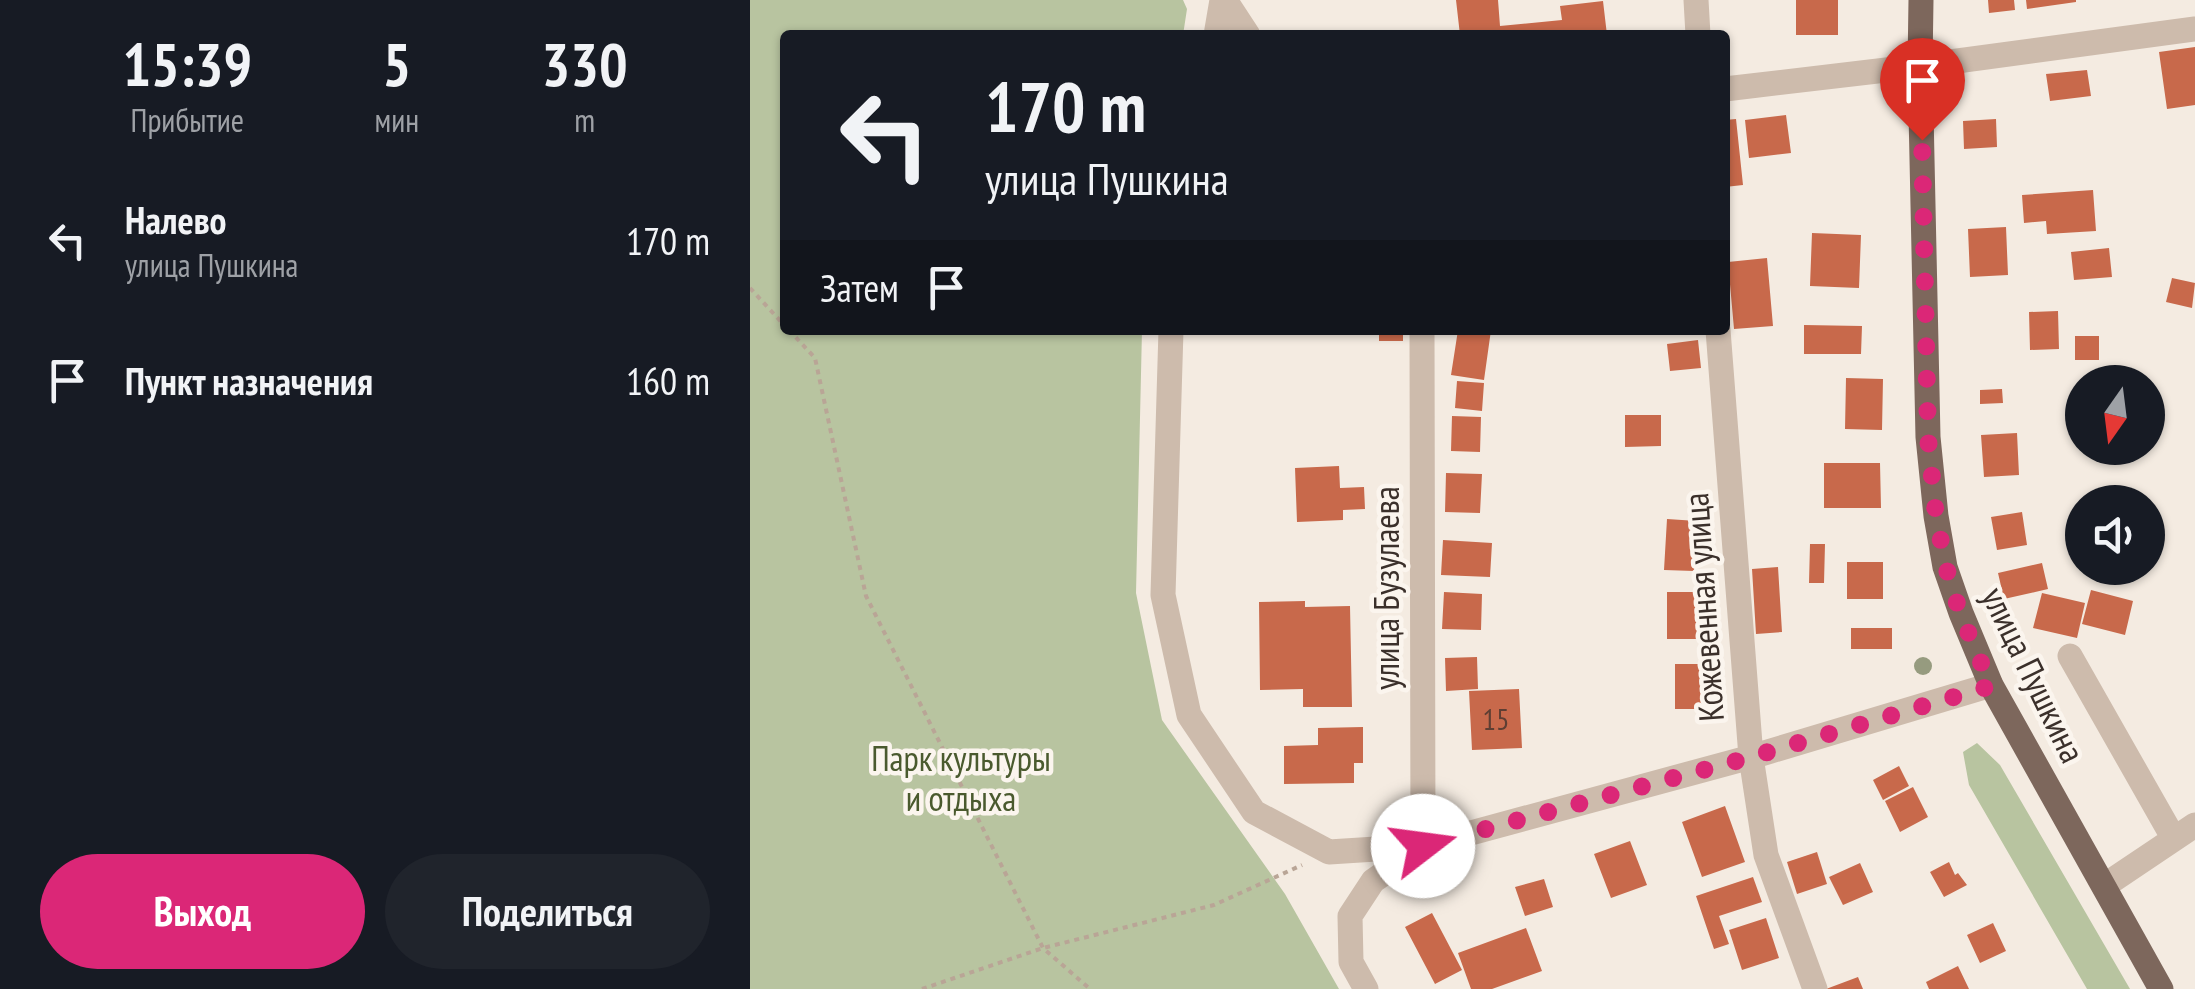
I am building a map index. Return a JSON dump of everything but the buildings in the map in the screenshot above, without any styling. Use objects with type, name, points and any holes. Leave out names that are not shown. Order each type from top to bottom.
[{"type":"main road","name":"улица Пушкина","points":[[1914,0],[1920,66],[1928,438],[1946,567],[1960,613],[1991,686],[2162,989]]},
{"type":"street","points":[[1217,30],[1224,0]]},
{"type":"street","points":[[1224,0],[1245,30]]},
{"type":"street","points":[[1696,0],[1698,30]]},
{"type":"street","points":[[1730,88],[2195,29]]},
{"type":"street","points":[[1171,335],[1163,595],[1189,715],[1254,812],[1329,852],[1423,846],[1751,757],[1991,686]]},
{"type":"street","name":"улица Бузулаева","points":[[1422,335],[1423,846]]},
{"type":"street","name":"Кожевенная улица","points":[[1718,335],[1751,757],[1766,855],[1815,989]]},
{"type":"street","points":[[2070,656],[2184,832],[2104,886]]},
{"type":"street","points":[[1366,989],[1351,962],[1350,916],[1373,880],[1423,846]]},
{"type":"path","points":[[750,288],[780,320]]},
{"type":"path","points":[[794,335],[815,358],[866,596],[1043,948],[1090,989]]},
{"type":"path","points":[[922,989],[1043,948],[1214,906],[1329,852]]},
{"type":"green space","name":"Парк культуры и отдыха","points":[[750,0],[1183,0],[1187,9],[1184,30],[780,30],[780,335],[1142,335],[1136,593],[1162,720],[1285,894],[1339,989],[750,989]]},
{"type":"green space","points":[[1977,743],[2000,765],[2130,989],[2087,989],[1969,785],[1963,752]]},
{"type":"route","points":[[1423,846],[1751,757],[1991,686],[1960,613],[1936,516],[1928,438],[1922,140]]}]
